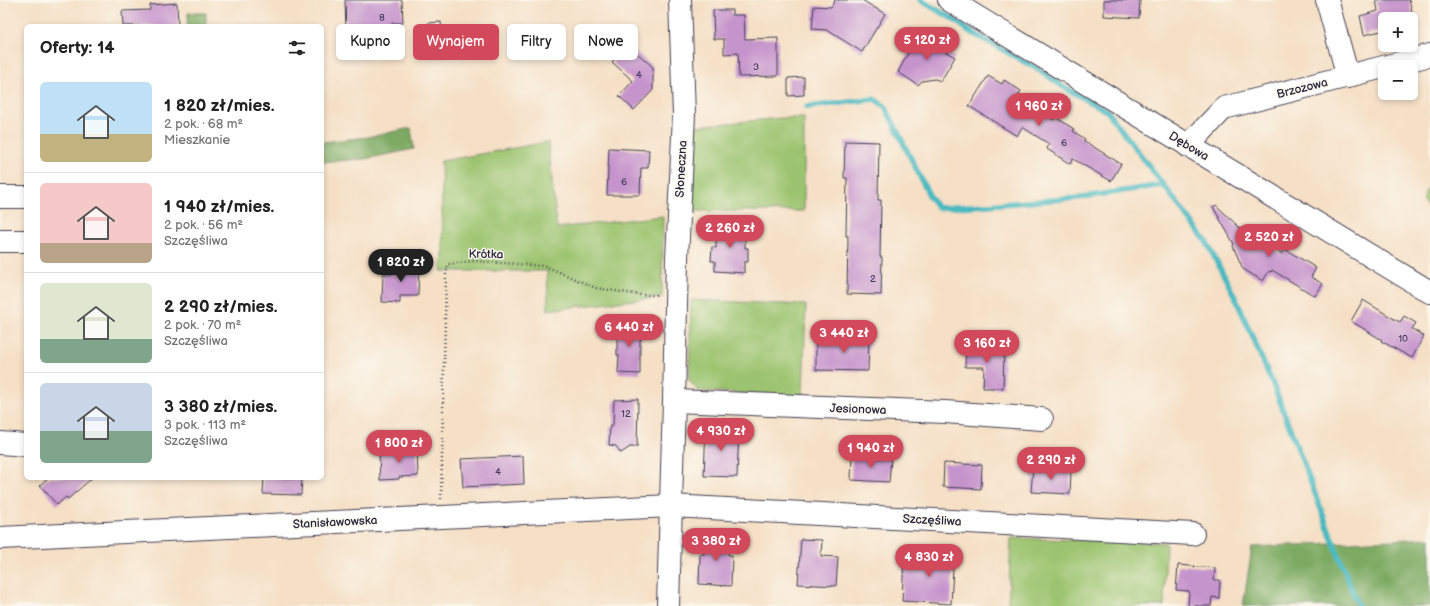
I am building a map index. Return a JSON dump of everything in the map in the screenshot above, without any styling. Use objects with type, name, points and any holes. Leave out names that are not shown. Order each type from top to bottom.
[{"type":"street","name":"Słoneczna","points":[[668,606],[676,294],[684,115],[680,0]]},
{"type":"street","name":"Dębowa","points":[[949,0],[1430,292]]},
{"type":"street","points":[[1327,0],[1348,77]]},
{"type":"street","name":"Brzozowa","points":[[1188,146],[1224,108],[1430,55]]},
{"type":"street","points":[[0,197],[24,197]]},
{"type":"street","points":[[0,241],[24,241]]},
{"type":"street","name":"Jesionowa","points":[[674,401],[945,412],[1042,419]]},
{"type":"street","points":[[0,443],[24,445]]},
{"type":"street","name":"Stanisławowska","points":[[0,538],[671,506]]},
{"type":"street","name":"Szczęśliwa","points":[[671,506],[1193,534]]},
{"type":"path","name":"Krótka","points":[[441,517],[446,275],[448,264],[475,261],[545,266],[596,288],[641,295],[676,294]]},
{"type":"green space","points":[[188,13],[206,13],[206,24],[187,24]]},
{"type":"green space","points":[[781,118],[804,118],[804,211],[693,211],[696,126]]},
{"type":"green space","points":[[411,128],[414,149],[365,159],[324,162],[324,142],[368,137]]},
{"type":"green space","points":[[548,142],[557,228],[663,216],[662,297],[548,310],[547,271],[441,271],[443,254],[441,161]]},
{"type":"green space","points":[[1430,187],[1430,210],[1425,204],[1424,195]]},
{"type":"green space","points":[[691,300],[806,305],[803,396],[698,391],[689,380]]},
{"type":"green space","points":[[1011,538],[1166,543],[1164,606],[1008,606]]},
{"type":"green space","points":[[1430,538],[1430,606],[1243,606],[1252,547]]},
{"type":"building","points":[[345,0],[402,0],[403,23],[346,24]]},
{"type":"building","points":[[835,0],[862,0],[885,14],[862,52],[827,30],[812,29],[814,6],[831,7]]},
{"type":"building","points":[[1104,0],[1140,0],[1139,18],[1104,16]]},
{"type":"building","points":[[1376,0],[1409,0],[1412,12],[1378,12],[1378,32],[1364,35],[1360,16],[1378,11]]},
{"type":"building","points":[[177,3],[178,24],[123,24],[122,11],[150,10],[150,5]]},
{"type":"building","points":[[713,10],[732,10],[732,15],[744,15],[745,39],[778,38],[778,76],[739,77],[738,53],[724,54],[724,39],[714,39]]},
{"type":"building","points":[[441,22],[441,24],[428,24]]},
{"type":"building","points":[[918,35],[931,42],[935,35],[949,43],[944,51],[955,57],[941,81],[935,79],[922,81],[918,85],[898,72]]},
{"type":"building","points":[[638,54],[653,67],[653,90],[634,110],[619,96],[633,81],[612,62],[614,60],[638,60]]},
{"type":"building","points":[[988,76],[1002,84],[1004,80],[1021,91],[1017,97],[1054,120],[1055,117],[1074,129],[1073,131],[1085,139],[1084,141],[1121,164],[1111,181],[1073,159],[1070,164],[1047,149],[1049,144],[1022,127],[1017,136],[969,106]]},
{"type":"building","points":[[804,77],[804,95],[788,96],[788,78]]},
{"type":"building","points":[[845,141],[879,142],[878,200],[881,200],[881,295],[847,294],[848,236],[846,236],[847,178],[844,178]]},
{"type":"building","points":[[609,148],[649,150],[648,168],[641,168],[640,195],[607,195]]},
{"type":"building","points":[[1216,205],[1242,230],[1282,254],[1285,249],[1316,268],[1311,277],[1323,284],[1315,296],[1272,270],[1271,272],[1269,271],[1263,281],[1243,269],[1233,246],[1234,244],[1213,207]]},
{"type":"building","points":[[721,221],[741,222],[740,238],[745,238],[745,248],[748,248],[748,262],[744,262],[744,273],[715,271],[715,261],[711,261],[712,247],[716,248],[716,237],[720,237]]},
{"type":"building","points":[[393,264],[419,264],[418,296],[400,296],[400,303],[382,302],[383,274],[393,274]]},
{"type":"building","points":[[1363,300],[1400,322],[1404,316],[1416,323],[1412,329],[1424,336],[1412,358],[1381,341],[1382,340],[1351,321]]},
{"type":"building","points":[[627,321],[635,322],[638,326],[643,326],[643,337],[640,340],[640,374],[618,373],[619,355],[617,355],[617,330]]},
{"type":"building","points":[[846,333],[869,334],[868,371],[816,370],[816,342],[845,343]]},
{"type":"building","points":[[966,344],[992,345],[992,350],[1004,350],[1003,388],[983,388],[984,367],[965,367]]},
{"type":"building","points":[[638,399],[637,447],[630,447],[621,453],[616,446],[609,445],[610,426],[613,426],[614,400]]},
{"type":"building","points":[[706,426],[739,428],[737,477],[704,476]]},
{"type":"building","points":[[417,448],[418,476],[380,480],[379,452],[398,452],[398,449]]},
{"type":"building","points":[[523,456],[524,484],[463,487],[461,459]]},
{"type":"building","points":[[852,456],[891,459],[889,482],[851,480]]},
{"type":"building","points":[[944,463],[982,465],[981,489],[943,487]]},
{"type":"building","points":[[1033,468],[1071,470],[1070,494],[1031,492]]},
{"type":"building","points":[[46,480],[90,480],[68,499],[66,497],[57,505],[40,485]]},
{"type":"building","points":[[264,480],[302,480],[301,495],[263,494]]},
{"type":"building","points":[[704,536],[729,537],[728,555],[732,555],[731,586],[699,584],[700,554],[704,554]]},
{"type":"building","points":[[801,539],[822,540],[821,556],[838,557],[836,586],[798,584]]},
{"type":"building","points":[[932,549],[954,550],[951,604],[902,601],[904,556],[931,557]]},
{"type":"building","points":[[1178,565],[1215,568],[1214,580],[1220,580],[1219,598],[1212,597],[1211,606],[1188,606],[1189,591],[1176,590]]},
{"type":"waterway","points":[[920,0],[953,19],[969,31],[1041,71],[1062,86],[1107,111],[1206,241],[1236,299],[1275,389],[1358,606]]},
{"type":"waterway","points":[[807,107],[874,99],[885,106],[930,197],[938,208],[1077,198],[1162,185]]}]
